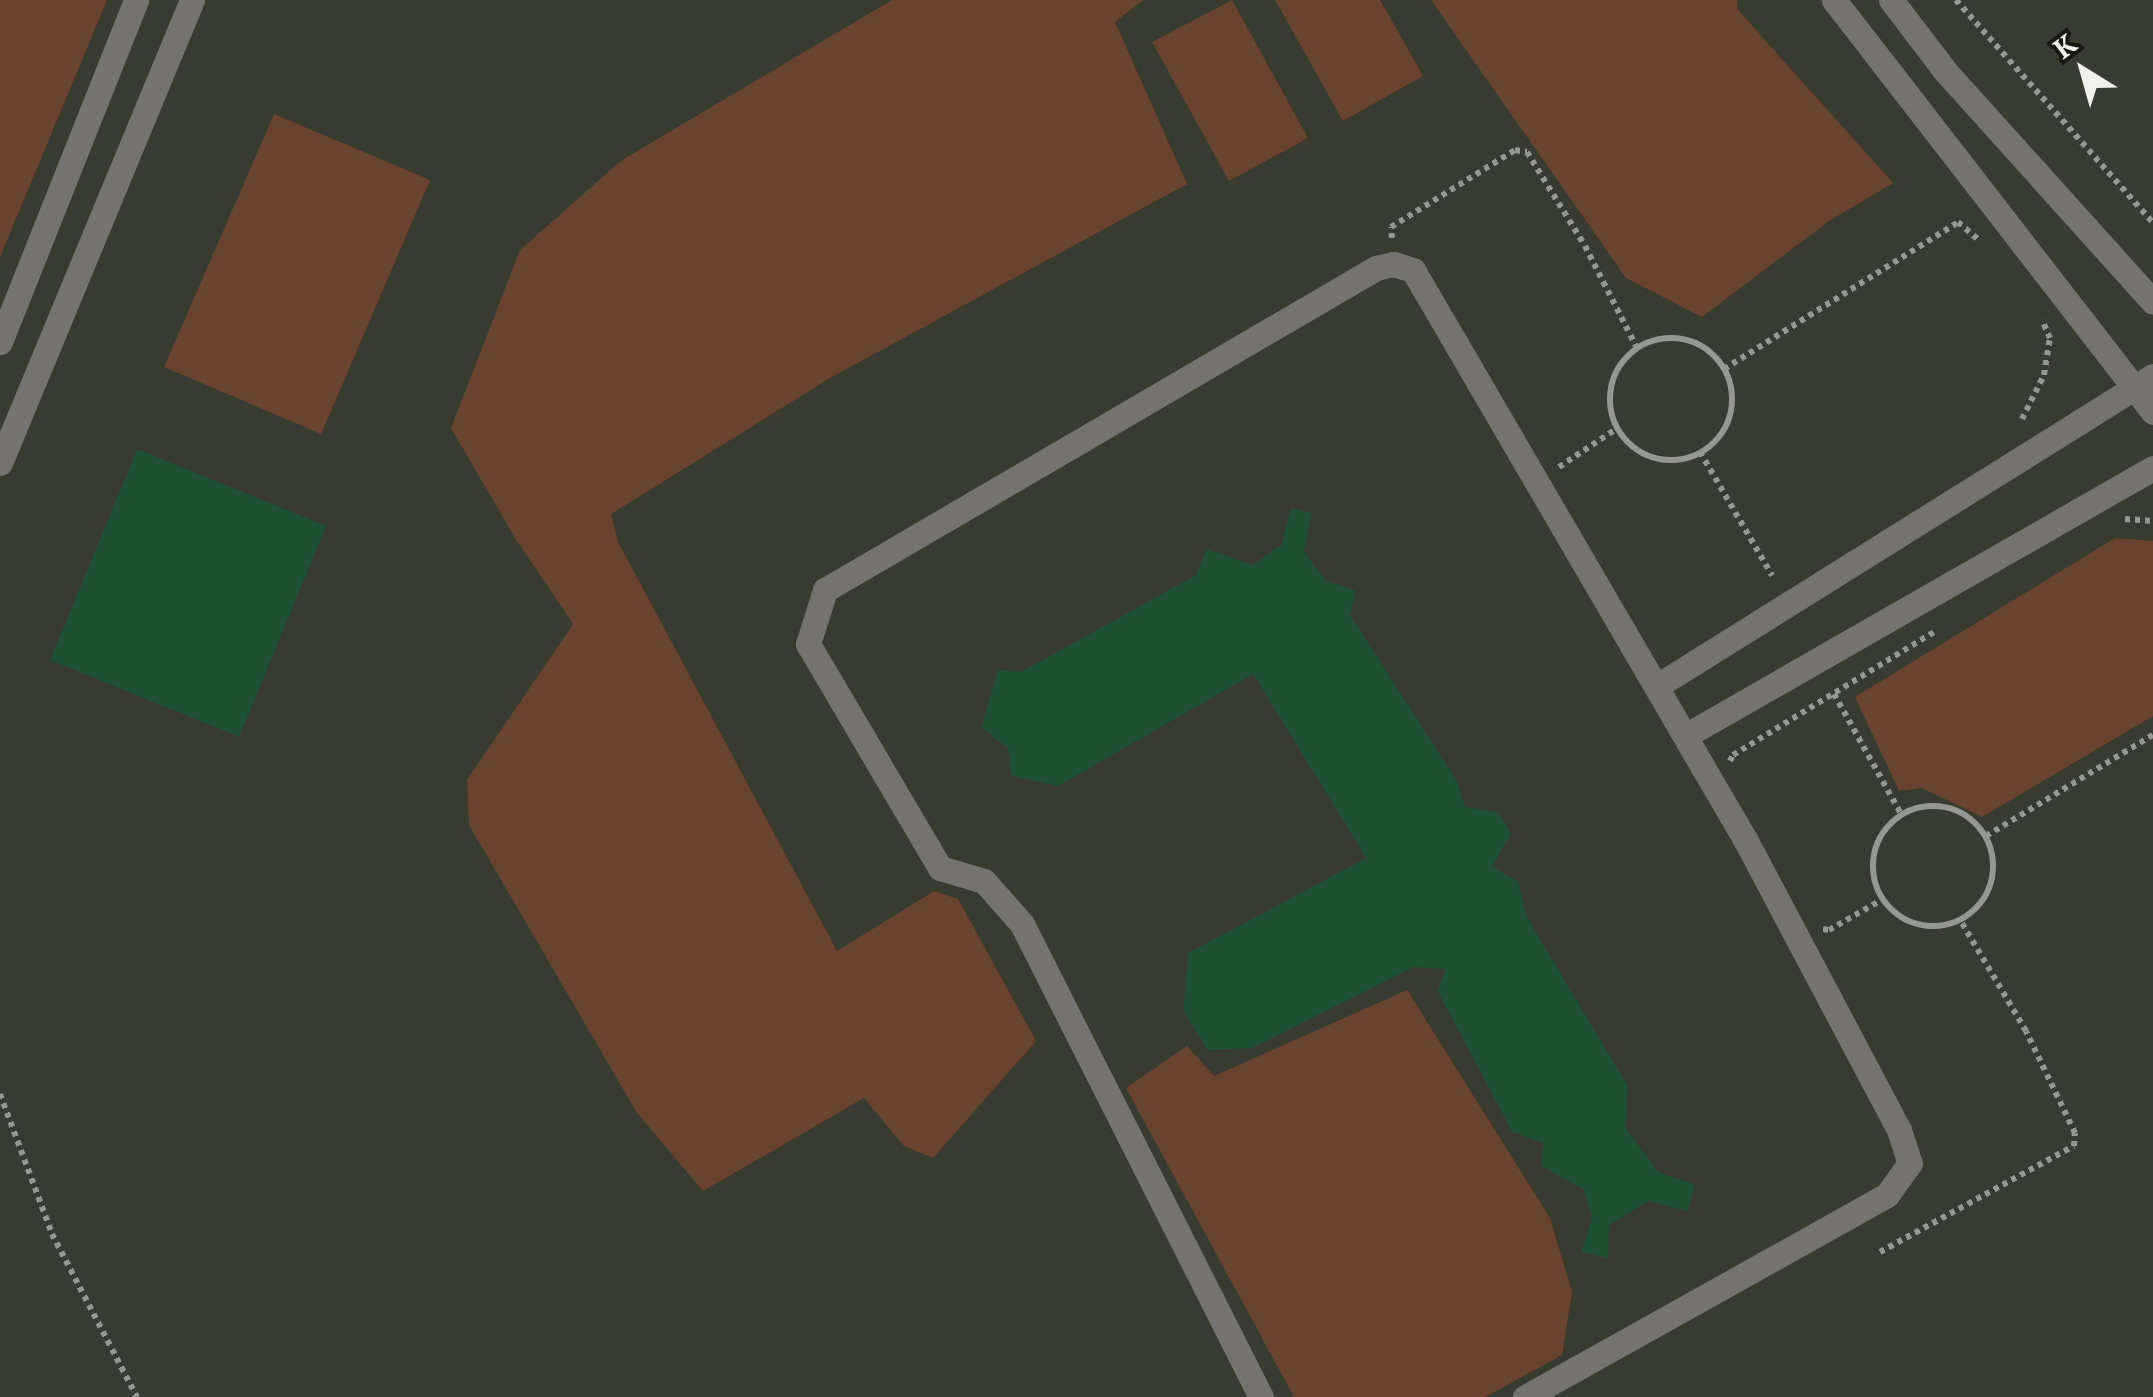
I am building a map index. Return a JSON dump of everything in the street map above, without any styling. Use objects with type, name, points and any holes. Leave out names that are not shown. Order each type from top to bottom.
[{"type":"street","points":[[0,342],[136,0]]},
{"type":"street","points":[[0,463],[192,0]]},
{"type":"street","points":[[1834,0],[2144,382],[2153,412]]},
{"type":"street","points":[[1891,0],[1946,72],[2153,302]]},
{"type":"street","points":[[1261,1397],[1022,924],[984,881],[940,868],[808,644],[824,590],[1376,268],[1394,264],[1413,270],[1657,686],[1899,1130],[1910,1163],[1887,1195],[1526,1397]]},
{"type":"street","points":[[1657,686],[2144,382]]},
{"type":"street","points":[[1685,736],[2153,468]]},
{"type":"path","points":[[1956,0],[2153,223]]},
{"type":"path","points":[[1394,264],[1391,228],[1515,150],[1527,152],[1585,246],[1636,348]]},
{"type":"path","points":[[1724,369],[1958,222],[1992,252]]},
{"type":"path","points":[[2009,427],[2026,417],[2044,375],[2050,338],[2034,303]]},
{"type":"path","points":[[1665,337],[1685,339],[1704,347],[1724,369],[1733,399],[1730,419],[1720,437],[1700,452],[1666,461],[1646,456],[1616,429],[1610,390],[1616,370],[1636,348],[1665,337]]},
{"type":"path","points":[[1563,485],[1555,470],[1616,429]]},
{"type":"path","points":[[1700,452],[1772,576]]},
{"type":"path","points":[[2120,520],[2153,521]]},
{"type":"path","points":[[1756,586],[1789,565]]},
{"type":"path","points":[[1727,766],[1733,754],[1944,626]]},
{"type":"path","points":[[1834,694],[1901,814]]},
{"type":"path","points":[[1986,836],[2153,734]]},
{"type":"path","points":[[1939,806],[1974,821],[1986,836],[1993,854],[1988,892],[1960,920],[1940,926],[1920,925],[1901,917],[1883,899],[1873,866],[1876,845],[1901,814],[1939,806]]},
{"type":"path","points":[[1814,926],[1828,930],[1883,899]]},
{"type":"path","points":[[1880,1252],[2074,1146],[2075,1133],[2026,1031],[1960,920]]},
{"type":"path","points":[[0,1094],[52,1234],[137,1397]]},
{"type":"shaded area","points":[[0,0],[2153,0],[2153,1397],[0,1397]]},
{"type":"shaded area","points":[[0,0],[107,0],[0,257]]},
{"type":"shaded area","points":[[892,0],[1143,0],[1115,22],[1187,184],[830,378],[611,514],[618,542],[837,951],[934,891],[958,899],[1036,1041],[933,1158],[904,1146],[864,1098],[703,1191],[637,1113],[469,825],[467,780],[573,624],[515,538],[451,428],[520,250],[622,160]]},
{"type":"shaded area","points":[[1232,0],[1308,138],[1229,181],[1152,42]]},
{"type":"shaded area","points":[[1275,0],[1380,0],[1423,76],[1343,121]]},
{"type":"shaded area","points":[[1431,0],[1737,0],[1738,10],[1893,183],[1829,221],[1702,317],[1626,278]]},
{"type":"shaded area","points":[[274,114],[430,180],[321,434],[164,367]]},
{"type":"shaded area","points":[[2115,538],[2153,541],[2153,716],[1982,817],[1922,788],[1899,791],[1855,697]]},
{"type":"shaded area","points":[[1407,990],[1550,1218],[1572,1292],[1562,1355],[1485,1397],[1294,1397],[1126,1088],[1187,1046],[1214,1076]]},
{"type":"building","points":[[137,449],[326,526],[239,737],[50,660]]},
{"type":"building","points":[[1291,508],[1311,513],[1304,552],[1326,581],[1355,590],[1350,615],[1456,780],[1465,807],[1498,812],[1511,834],[1492,866],[1518,882],[1526,916],[1627,1085],[1626,1129],[1658,1172],[1695,1185],[1687,1211],[1648,1201],[1609,1225],[1608,1258],[1581,1252],[1592,1218],[1583,1189],[1541,1166],[1543,1143],[1512,1132],[1437,990],[1446,969],[1413,967],[1252,1048],[1208,1050],[1183,1011],[1188,953],[1366,858],[1253,674],[1058,786],[1011,776],[1008,749],[981,727],[998,670],[1021,672],[1196,575],[1207,549],[1252,565],[1281,545]]}]
